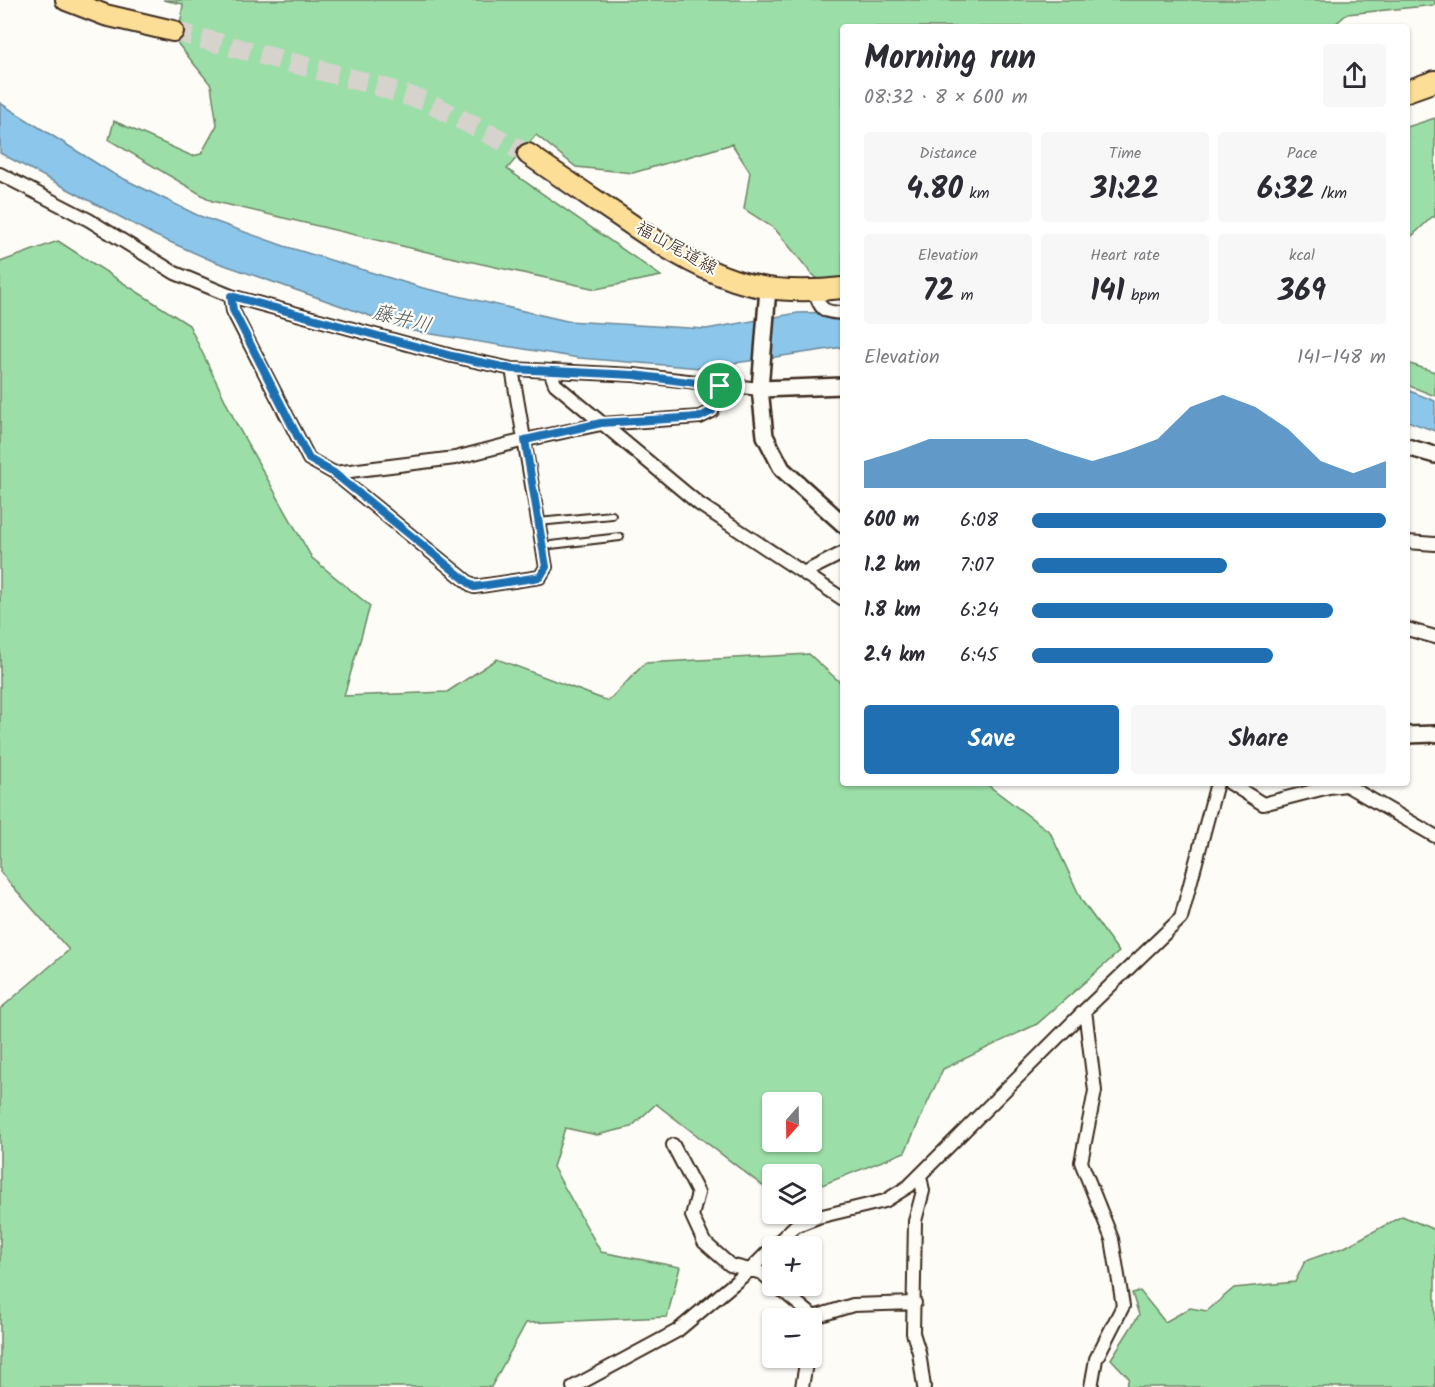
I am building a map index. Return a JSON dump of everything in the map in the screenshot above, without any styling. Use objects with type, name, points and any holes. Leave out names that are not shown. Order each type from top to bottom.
[{"type":"main road","points":[[66,0],[105,15],[173,31]]},
{"type":"main road","points":[[1410,90],[1435,81]]},
{"type":"main road","name":"福山尾道線","points":[[528,154],[664,247],[710,271],[736,281],[768,288],[815,291],[840,288]]},
{"type":"street","points":[[0,174],[89,220],[175,273],[231,296],[452,356],[512,369],[634,375],[720,386],[760,389],[840,386]]},
{"type":"street","points":[[768,288],[760,372],[765,436],[782,469],[840,521]]},
{"type":"street","points":[[815,291],[819,305],[828,312],[840,313]]},
{"type":"street","points":[[231,296],[233,310],[309,459],[334,473],[474,587],[540,577],[546,567],[512,369]]},
{"type":"street","points":[[550,371],[555,384],[699,504],[840,596]]},
{"type":"street","points":[[334,473],[455,458],[601,423],[700,417],[712,411],[720,386]]},
{"type":"street","points":[[1410,448],[1435,455]]},
{"type":"street","points":[[1410,542],[1435,544]]},
{"type":"street","points":[[805,572],[840,554]]},
{"type":"street","points":[[1410,630],[1435,637]]},
{"type":"street","points":[[1410,735],[1435,734]]},
{"type":"street","points":[[785,1236],[795,1226],[818,1217],[885,1201],[909,1186],[1085,1010],[1181,918],[1216,786]]},
{"type":"street","points":[[1235,786],[1263,804],[1335,786]]},
{"type":"street","points":[[1349,786],[1435,836]]},
{"type":"street","points":[[1085,1010],[1095,1091],[1081,1162],[1112,1239],[1123,1306],[1096,1359],[1090,1387]]},
{"type":"street","points":[[674,1145],[698,1193],[692,1216],[704,1242],[730,1265],[762,1273]]},
{"type":"street","points":[[920,1176],[923,1191],[915,1221],[913,1333],[919,1352],[924,1387]]},
{"type":"street","points":[[573,1387],[677,1331],[762,1258]]},
{"type":"street","points":[[789,1296],[803,1308]]},
{"type":"street","points":[[822,1315],[853,1305],[915,1303]]},
{"type":"street","points":[[802,1387],[805,1368]]},
{"type":"lane","points":[[538,522],[612,515]]},
{"type":"lane","points":[[542,546],[620,537]]},
{"type":"green space","points":[[163,0],[1435,0],[1435,5],[1347,14],[1335,24],[840,24],[840,297],[811,273],[775,229],[744,209],[750,172],[732,144],[633,173],[576,167],[536,135],[507,169],[661,276],[596,289],[212,201],[109,140],[114,121],[192,156],[201,154],[217,125],[211,85],[178,44],[183,4]]},
{"type":"green space","points":[[1435,118],[1435,217],[1432,217],[1412,236],[1410,236],[1410,126]]},
{"type":"green space","points":[[58,241],[189,325],[237,425],[312,558],[370,606],[344,696],[447,692],[497,659],[608,701],[645,663],[809,654],[840,682],[840,786],[989,786],[1050,832],[1082,901],[1119,952],[1037,1024],[943,1069],[905,1152],[822,1185],[822,1164],[762,1164],[762,1185],[656,1104],[631,1127],[597,1135],[565,1128],[553,1167],[601,1252],[680,1267],[667,1317],[526,1323],[491,1387],[0,1387],[0,1009],[69,950],[0,872],[0,262]]},
{"type":"green space","points":[[1410,364],[1435,372],[1435,396],[1410,386]]},
{"type":"green space","points":[[1402,1216],[1435,1230],[1435,1387],[1126,1387],[1129,1378],[1111,1359],[1139,1315],[1132,1293],[1140,1291],[1165,1322],[1190,1308],[1207,1311],[1234,1288],[1295,1282],[1305,1261],[1345,1247]]},
{"type":"water","name":"藤井川","points":[[0,103],[112,173],[197,215],[284,246],[423,288],[567,321],[706,329],[798,313],[840,312],[840,347],[701,368],[579,358],[413,331],[213,261],[154,235],[0,153]]},
{"type":"water","points":[[1410,391],[1435,401],[1435,431],[1410,422]]},
{"type":"tunnel","points":[[173,31],[375,85],[425,101],[528,154]]},
{"type":"route","points":[[231,296],[452,356],[512,369],[634,375],[720,386],[712,411],[700,417],[601,423],[525,440],[546,567],[540,577],[474,587],[334,473],[309,459],[233,310],[231,296]]}]
